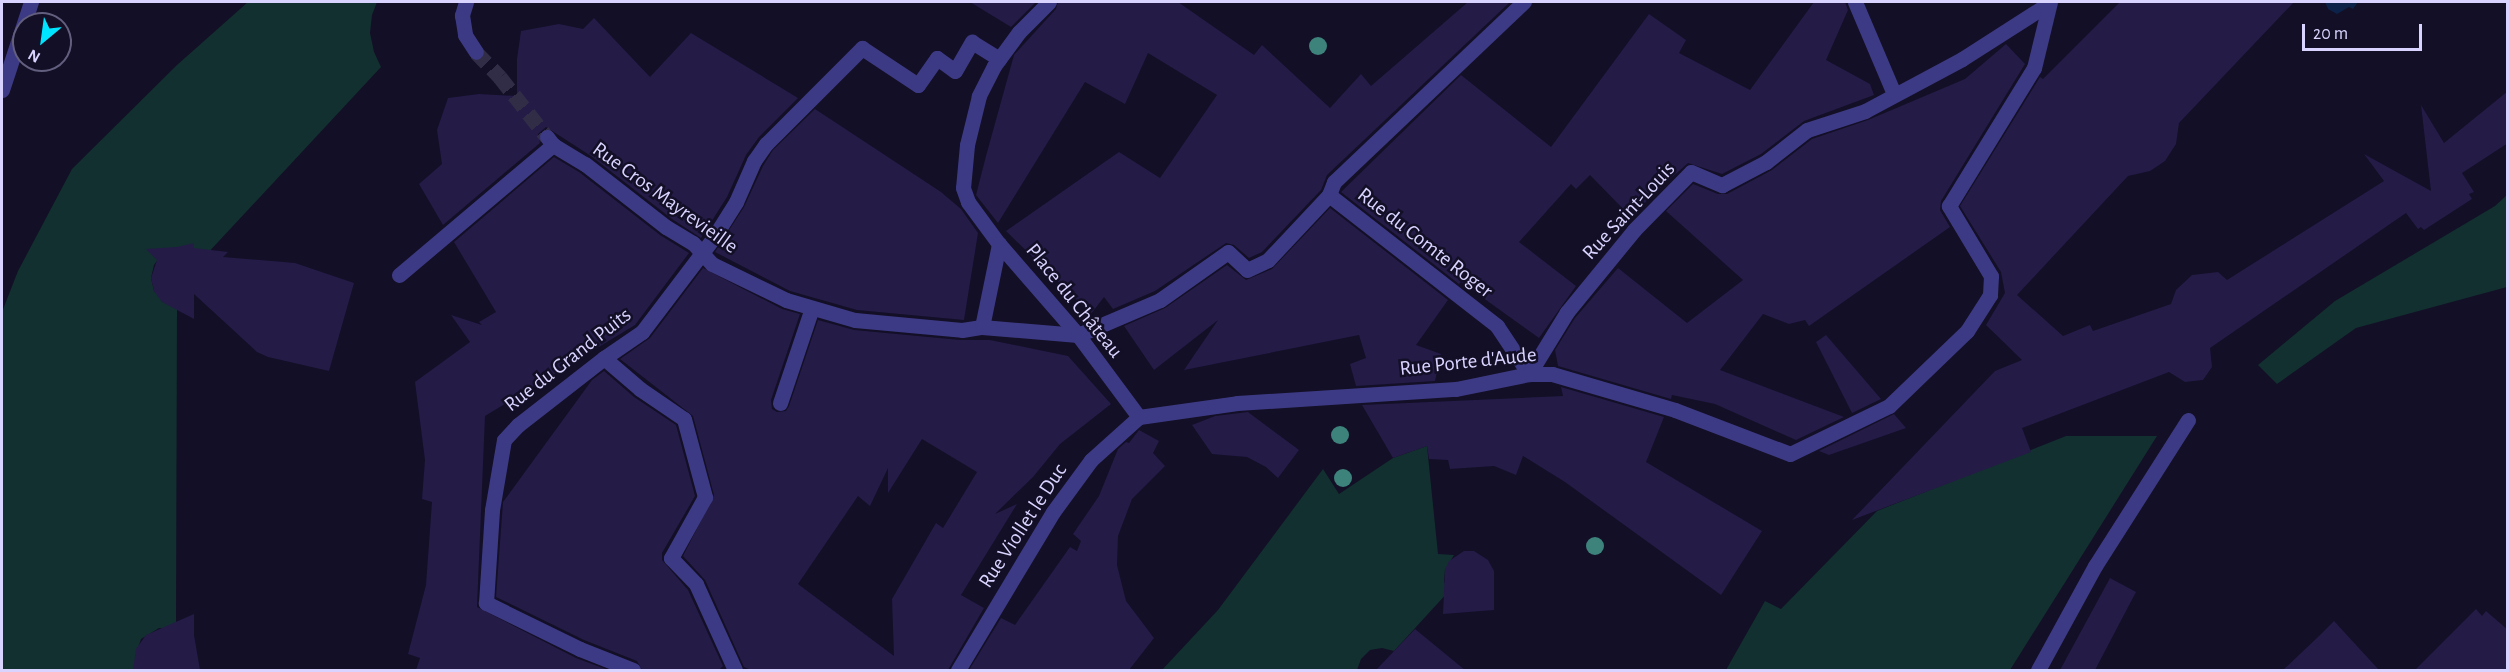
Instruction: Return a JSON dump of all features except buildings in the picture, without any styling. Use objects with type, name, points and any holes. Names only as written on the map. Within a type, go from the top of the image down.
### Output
[{"type":"street","points":[[2,90],[31,2]]},
{"type":"street","points":[[466,2],[462,15],[465,35],[476,52]]},
{"type":"street","name":"Place du Château","points":[[1049,2],[1019,32],[999,59],[979,96],[967,145],[963,188],[968,202],[999,243],[1078,335],[1139,417]]},
{"type":"street","points":[[1329,195],[1334,182],[1524,2]]},
{"type":"street","points":[[1855,2],[1894,94]]},
{"type":"street","name":"Rue Saint-Louis","points":[[1529,374],[1567,312],[1634,230],[1690,172],[1722,185],[1767,162],[1808,130],[1865,111],[1962,58],[2049,3]]},
{"type":"street","name":"Rue Porte d'Aude","points":[[1139,417],[1237,403],[1456,389],[1529,374],[1552,374],[1675,410],[1790,454],[1889,406],[1967,330],[1990,295],[1991,276],[1949,206],[2034,68],[2049,3]]},
{"type":"street","name":"Rue du Grand Puits","points":[[633,670],[580,649],[486,603],[492,510],[504,440],[518,425],[604,358],[642,332],[702,253],[736,202],[754,160],[766,144],[862,48],[918,85],[937,58],[955,71],[972,42],[999,59]]},
{"type":"street","name":"Rue Cros Mayrevieille","points":[[399,275],[550,141],[585,164],[666,227],[693,243],[712,264],[786,300],[855,321],[963,330],[982,327],[1078,335]]},
{"type":"street","name":"Rue du Comte Roger","points":[[1078,335],[1160,300],[1228,252],[1246,270],[1268,260],[1329,195],[1497,326],[1529,374]]},
{"type":"street","points":[[982,327],[999,243]]},
{"type":"street","points":[[780,403],[812,308]]},
{"type":"street","points":[[604,358],[640,389],[684,419],[705,497],[671,558],[696,584],[735,670]]},
{"type":"street","name":"Rue Viollet le Duc","points":[[958,670],[1053,512],[1091,460],[1139,417]]},
{"type":"street","points":[[2038,670],[2095,566],[2188,420]]},
{"type":"green space","points":[[248,2],[377,2],[372,15],[370,33],[374,52],[381,67],[205,256],[159,258],[154,265],[151,278],[154,291],[177,308],[176,629],[159,628],[141,639],[135,657],[137,670],[2,670],[2,312],[18,271],[72,169],[177,65]]},
{"type":"green space","points":[[2507,195],[2507,287],[2356,328],[2277,384],[2258,365],[2335,301],[2495,206]]},
{"type":"green space","points":[[2066,436],[2157,436],[2010,670],[1726,670],[1765,601],[1781,609],[1877,511]]},
{"type":"green space","points":[[1427,446],[1438,554],[1454,555],[1445,570],[1444,582],[1449,591],[1394,651],[1382,648],[1370,650],[1361,659],[1357,670],[1162,670],[1218,610],[1323,469],[1339,494],[1393,458]]},
{"type":"water","points":[[2325,2],[2358,2],[2353,9],[2349,7],[2337,14],[2328,9]]},
{"type":"tunnel","points":[[476,52],[500,77],[547,137]]}]
